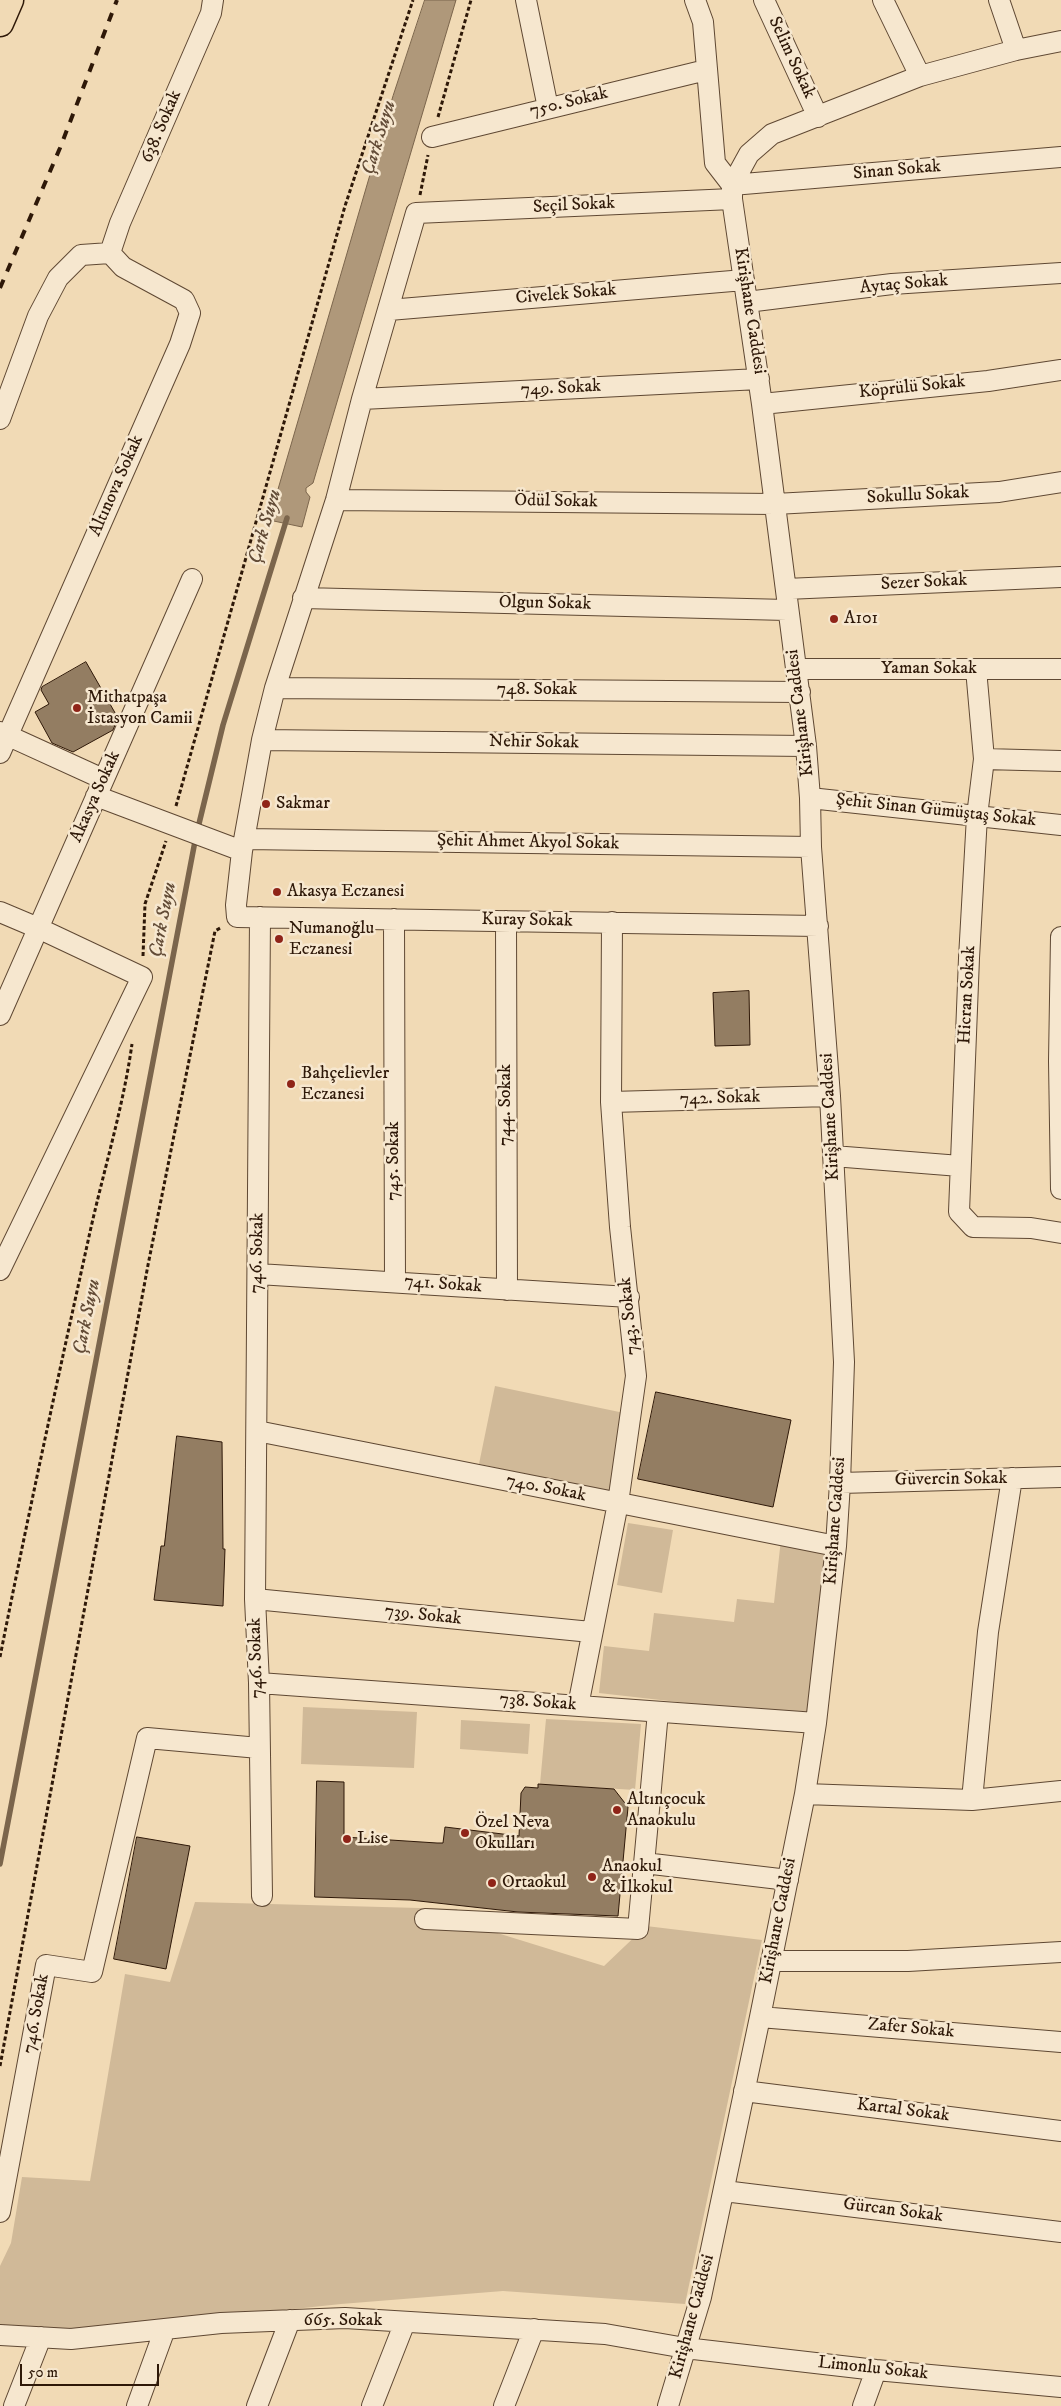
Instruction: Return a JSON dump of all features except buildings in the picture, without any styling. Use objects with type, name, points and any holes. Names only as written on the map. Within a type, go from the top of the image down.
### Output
[{"type":"main road","points":[[0,22],[10,0]]},
{"type":"street","name":"638. Sokak","points":[[110,253],[120,224],[211,13],[213,0]]},
{"type":"street","points":[[526,0],[548,108]]},
{"type":"street","points":[[695,0],[703,22],[715,163],[732,192]]},
{"type":"street","name":"Selim Sokak","points":[[764,0],[818,116]]},
{"type":"street","points":[[883,0],[920,76]]},
{"type":"street","points":[[999,0],[1016,50]]},
{"type":"street","points":[[732,192],[749,154],[772,134],[920,76],[1016,50],[1061,41]]},
{"type":"street","name":"750. Sokak","points":[[432,137],[706,70]]},
{"type":"street","name":"Sinan Sokak","points":[[732,192],[1061,157]]},
{"type":"street","name":"Seçil Sokak","points":[[416,213],[732,192]]},
{"type":"street","name":"Kirişhane Caddesi","points":[[668,2406],[701,2297],[805,1794],[816,1723],[836,1546],[844,1362],[830,1096],[811,847],[806,746],[797,669],[787,610],[786,589],[759,380],[732,192]]},
{"type":"street","points":[[237,917],[239,846],[275,688],[336,500],[362,399],[416,213]]},
{"type":"street","points":[[0,419],[38,316],[58,278],[81,255],[110,253]]},
{"type":"street","name":"Altınova Sokak","points":[[2,740],[180,344],[190,313],[184,300],[123,267],[110,253]]},
{"type":"street","name":"Aytaç Sokak","points":[[748,302],[892,284],[1061,273]]},
{"type":"street","name":"Civelek Sokak","points":[[389,310],[744,280]]},
{"type":"street","name":"Köprülü Sokak","points":[[762,404],[988,381],[1061,370]]},
{"type":"street","name":"749. Sokak","points":[[362,399],[759,380]]},
{"type":"street","name":"Sokullu Sokak","points":[[775,504],[999,492],[1061,482]]},
{"type":"street","name":"Ödül Sokak","points":[[336,500],[775,504]]},
{"type":"street","name":"Sezer Sokak","points":[[786,589],[1061,577]]},
{"type":"street","name":"Akasya Sokak","points":[[0,1015],[192,579]]},
{"type":"street","name":"Olgun Sokak","points":[[303,598],[787,610]]},
{"type":"street","name":"Yaman Sokak","points":[[797,669],[1061,669]]},
{"type":"street","name":"Hicran Sokak","points":[[976,669],[984,759],[977,816],[959,1212],[973,1227],[1031,1228],[1061,1233]]},
{"type":"street","name":"748. Sokak","points":[[275,688],[800,692]]},
{"type":"street","name":"Şehit Ahmet Akyol Sokak","points":[[2,740],[181,829],[239,846],[811,847]]},
{"type":"street","name":"Nehir Sokak","points":[[262,740],[806,746]]},
{"type":"street","points":[[984,759],[1061,761]]},
{"type":"street","name":"Şehit Sinan Gümüştaş Sokak","points":[[810,798],[1061,825]]},
{"type":"street","points":[[0,912],[142,977],[0,1270]]},
{"type":"street","name":"Kuray Sokak","points":[[237,917],[818,926]]},
{"type":"street","name":"746. Sokak","points":[[0,2212],[46,1965],[92,1972],[147,1738],[258,1748],[259,1683],[255,1599],[260,917]]},
{"type":"street","name":"745. Sokak","points":[[394,919],[395,1282]]},
{"type":"street","name":"744. Sokak","points":[[506,921],[507,1290]]},
{"type":"street","name":"743. Sokak","points":[[578,1706],[591,1632],[618,1503],[636,1376],[620,1227],[611,1102],[612,922]]},
{"type":"street","points":[[1061,937],[1061,1189]]},
{"type":"street","name":"742. Sokak","points":[[611,1102],[830,1096]]},
{"type":"street","points":[[833,1156],[960,1166]]},
{"type":"street","name":"741. Sokak","points":[[258,1274],[628,1297]]},
{"type":"street","name":"740. Sokak","points":[[256,1431],[836,1546]]},
{"type":"street","name":"Güvercin Sokak","points":[[840,1483],[1061,1477]]},
{"type":"street","points":[[972,1800],[988,1632],[1012,1478]]},
{"type":"street","name":"739. Sokak","points":[[255,1599],[591,1632]]},
{"type":"street","name":"738. Sokak","points":[[259,1683],[816,1723]]},
{"type":"street","points":[[425,1919],[638,1929],[658,1712]]},
{"type":"street","points":[[258,1748],[262,1896]]},
{"type":"street","points":[[805,1794],[972,1800],[1061,1791]]},
{"type":"street","points":[[644,1863],[788,1880]]},
{"type":"street","points":[[771,1961],[908,1961],[1061,1952]]},
{"type":"street","name":"Zafer Sokak","points":[[760,2016],[1061,2042]]},
{"type":"street","name":"Kartal Sokak","points":[[744,2092],[1061,2130]]},
{"type":"street","name":"Gürcan Sokak","points":[[724,2191],[1061,2232]]},
{"type":"street","name":"665. Sokak","points":[[0,2335],[71,2339],[221,2322],[345,2318],[605,2334],[686,2348]]},
{"type":"street","points":[[256,2406],[290,2320]]},
{"type":"street","points":[[372,2406],[406,2322]]},
{"type":"street","points":[[137,2406],[165,2329]]},
{"type":"street","points":[[504,2406],[534,2329]]},
{"type":"street","points":[[14,2406],[41,2338]]},
{"type":"street","name":"Limonlu Sokak","points":[[686,2348],[876,2370],[1061,2387]]},
{"type":"street","points":[[863,2406],[876,2370]]},
{"type":"path","points":[[416,213],[432,137],[471,0]]},
{"type":"path","points":[[0,2066],[148,1265],[215,931],[237,917]]},
{"type":"shaded area","points":[[425,0],[456,0],[313,483],[306,488],[306,492],[310,497],[302,527],[269,520],[393,96]]},
{"type":"shaded area","points":[[495,1386],[629,1414],[613,1492],[479,1464]]},
{"type":"shaded area","points":[[628,1523],[673,1530],[662,1593],[617,1585]]},
{"type":"shaded area","points":[[781,1539],[830,1545],[810,1717],[599,1693],[604,1646],[649,1651],[654,1613],[734,1622],[737,1599],[774,1603]]},
{"type":"shaded area","points":[[303,1707],[417,1712],[414,1768],[301,1764]]},
{"type":"shaded area","points":[[546,1719],[641,1724],[635,1790],[540,1784]]},
{"type":"shaded area","points":[[461,1720],[530,1724],[528,1754],[460,1749]]},
{"type":"shaded area","points":[[195,1902],[457,1909],[465,1923],[604,1966],[646,1926],[762,1940],[685,2304],[503,2291],[341,2304],[105,2329],[0,2330],[0,2266],[11,2243],[22,2177],[90,2181],[125,1974],[170,1982]]},
{"type":"waterway","name":"Çark Suyu","points":[[0,1864],[196,836],[223,725],[287,518]]},
{"type":"railway","points":[[0,288],[60,148],[117,0]]},
{"type":"place","name":"A101","points":[[834,619]]},
{"type":"place","name":"Mithatpaşa İstasyon Camii","points":[[77,708]]},
{"type":"place","name":"Sakmar","points":[[266,804]]},
{"type":"place","name":"Akasya Eczanesi","points":[[277,892]]},
{"type":"place","name":"Numanoğlu Eczanesi","points":[[279,939]]},
{"type":"place","name":"Bahçelievler Eczanesi","points":[[291,1084]]},
{"type":"place","name":"Altınçocuk Anaokulu","points":[[617,1810]]},
{"type":"place","name":"Özel Neva Okulları","points":[[465,1833]]},
{"type":"place","name":"Lise","points":[[347,1839]]},
{"type":"place","name":"Anaokul & İlkokul","points":[[592,1877]]},
{"type":"place","name":"Ortaokul","points":[[492,1883]]}]
